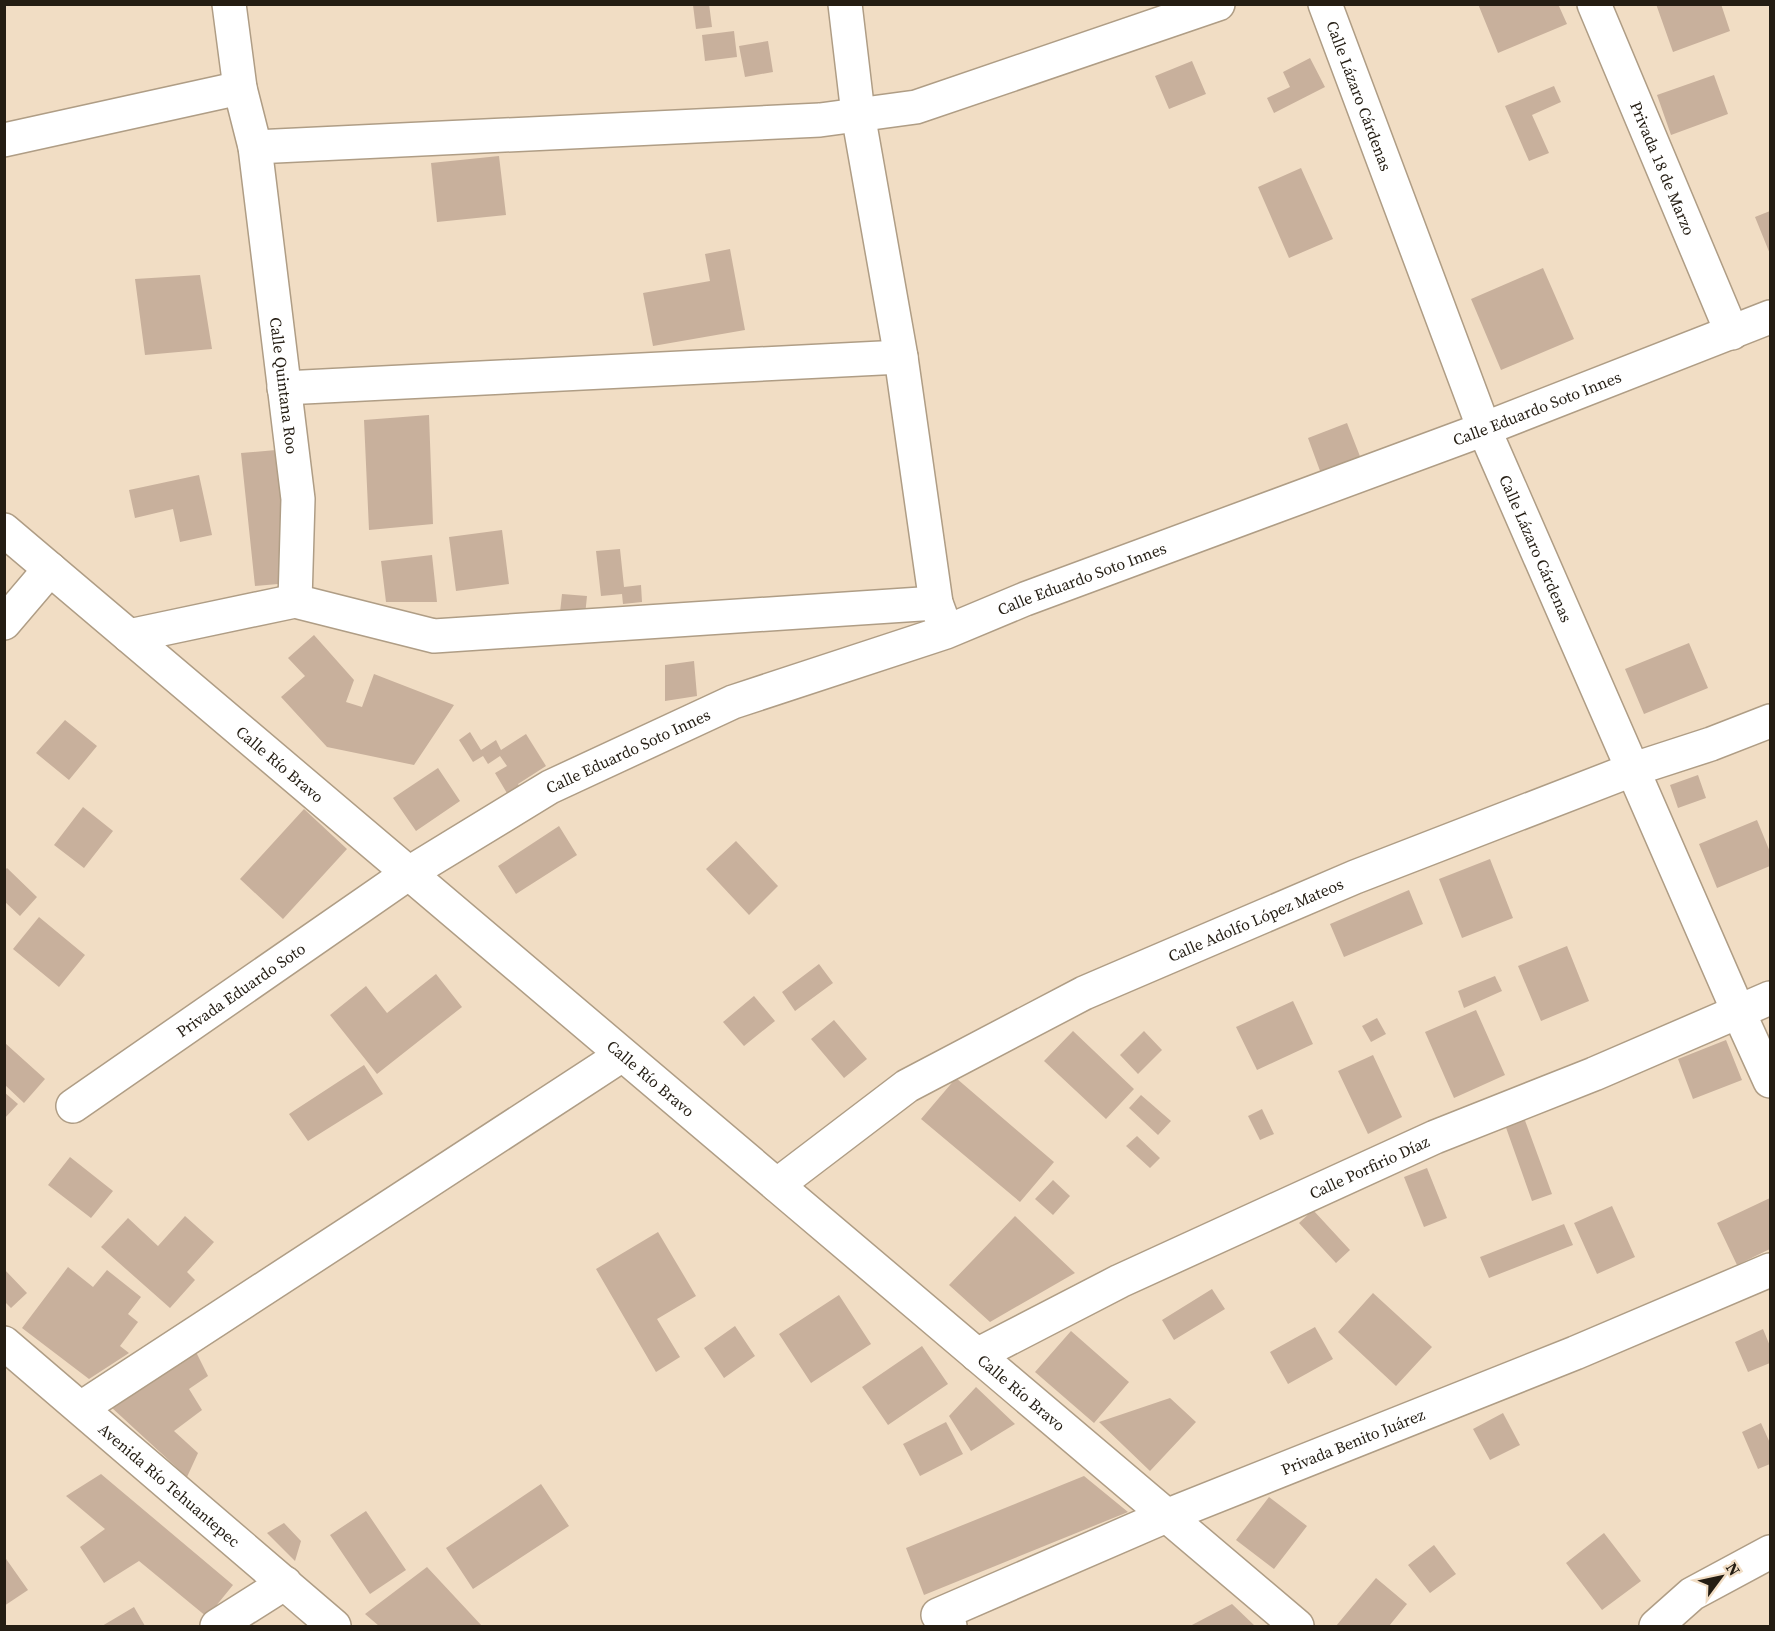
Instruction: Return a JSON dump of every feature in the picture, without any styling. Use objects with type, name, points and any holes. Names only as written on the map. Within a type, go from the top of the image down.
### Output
[{"type":"street","name":"Calle Quintana Roo","points":[[229,4],[240,88],[255,147],[298,499],[295,601]]},
{"type":"street","points":[[129,636],[295,601],[434,636],[941,617],[901,357],[858,114],[845,4]]},
{"type":"street","points":[[255,147],[820,120],[916,107],[1218,4]]},
{"type":"street","name":"Calle Lázaro Cárdenas","points":[[1325,4],[1484,429],[1634,769],[1738,1013],[1770,1081]]},
{"type":"street","name":"Privada 18 de Marzo","points":[[1594,4],[1732,333]]},
{"type":"street","points":[[4,140],[240,88]]},
{"type":"street","name":"Calle Eduardo Soto Innes","points":[[409,873],[550,787],[733,702],[941,617],[1025,599],[1484,429],[1770,317]]},
{"type":"street","points":[[285,388],[901,357]]},
{"type":"street","name":"Calle Río Bravo","points":[[4,530],[1297,1626]]},
{"type":"street","points":[[4,623],[50,569]]},
{"type":"street","name":"Calle Adolfo López Mateos","points":[[777,1185],[907,1086],[1084,993],[1355,877],[1634,769],[1711,744],[1770,721]]},
{"type":"street","name":"Privada Eduardo Soto","points":[[73,1106],[409,873]]},
{"type":"street","name":"Calle Porfirio Díaz","points":[[977,1355],[1120,1281],[1424,1142],[1770,998]]},
{"type":"street","points":[[81,1408],[622,1055]]},
{"type":"street","name":"Privada Benito Juárez","points":[[944,1621],[1166,1516],[1575,1353],[1770,1270]]},
{"type":"street","name":"Avenida Río Tehuantepec","points":[[4,1342],[334,1626]]},
{"type":"street","points":[[1656,1626],[1692,1593],[1770,1552]]},
{"type":"street","points":[[217,1626],[285,1583]]},
{"type":"building","points":[[709,4],[712,27],[696,29],[693,5]]},
{"type":"building","points":[[1478,4],[1558,4],[1567,24],[1498,53]]},
{"type":"building","points":[[1656,4],[1721,4],[1730,31],[1673,52]]},
{"type":"building","points":[[734,31],[737,57],[705,61],[702,35]]},
{"type":"building","points":[[768,41],[773,72],[745,77],[739,46]]},
{"type":"building","points":[[1310,58],[1325,87],[1274,113],[1267,98],[1290,87],[1283,72]]},
{"type":"building","points":[[1192,61],[1206,94],[1169,109],[1155,76]]},
{"type":"building","points":[[1714,75],[1728,114],[1671,135],[1657,95]]},
{"type":"building","points":[[1554,86],[1561,102],[1532,115],[1549,153],[1529,161],[1505,106]]},
{"type":"building","points":[[499,156],[506,215],[437,222],[431,163]]},
{"type":"building","points":[[1301,168],[1333,239],[1289,258],[1258,187]]},
{"type":"building","points":[[1770,211],[1770,254],[1755,217]]},
{"type":"building","points":[[730,249],[745,330],[653,346],[643,293],[710,281],[705,254]]},
{"type":"building","points":[[1543,268],[1574,339],[1501,370],[1471,299]]},
{"type":"building","points":[[200,275],[212,349],[145,355],[135,279]]},
{"type":"building","points":[[429,415],[433,524],[369,530],[364,420]]},
{"type":"building","points":[[1347,423],[1363,464],[1323,479],[1308,438]]},
{"type":"building","points":[[276,450],[290,583],[255,586],[241,453]]},
{"type":"building","points":[[199,475],[212,535],[180,542],[173,509],[135,518],[129,490]]},
{"type":"building","points":[[502,530],[509,584],[456,591],[449,537]]},
{"type":"building","points":[[620,549],[624,587],[641,585],[642,602],[623,604],[622,594],[601,596],[596,551]]},
{"type":"building","points":[[432,555],[437,602],[386,602],[381,561]]},
{"type":"building","points":[[562,594],[587,596],[584,625],[559,622]]},
{"type":"building","points":[[314,635],[354,680],[346,702],[362,707],[374,674],[454,705],[414,765],[327,747],[281,697],[305,676],[288,658]]},
{"type":"building","points":[[1689,643],[1708,688],[1644,714],[1625,669]]},
{"type":"building","points":[[694,661],[697,696],[665,701],[665,665]]},
{"type":"building","points":[[65,720],[97,746],[69,780],[36,753]]},
{"type":"building","points":[[470,732],[481,750],[496,740],[501,750],[526,734],[546,766],[518,784],[523,793],[511,800],[495,773],[507,766],[500,756],[488,764],[483,756],[473,762],[459,740]]},
{"type":"building","points":[[438,768],[460,801],[416,831],[393,798]]},
{"type":"building","points":[[1698,775],[1706,798],[1678,808],[1670,785]]},
{"type":"building","points":[[83,807],[113,831],[84,868],[54,845]]},
{"type":"building","points":[[304,809],[347,849],[283,919],[240,879]]},
{"type":"building","points":[[1757,820],[1770,852],[1770,866],[1717,888],[1699,844]]},
{"type":"building","points":[[559,826],[577,855],[516,894],[498,866]]},
{"type":"building","points":[[736,841],[778,886],[749,915],[706,869]]},
{"type":"building","points":[[1490,859],[1513,918],[1462,938],[1439,879]]},
{"type":"building","points":[[7,868],[37,897],[20,916],[4,901],[4,871]]},
{"type":"building","points":[[1409,890],[1423,924],[1344,957],[1330,924]]},
{"type":"building","points":[[39,917],[85,955],[59,987],[13,949]]},
{"type":"building","points":[[1567,946],[1589,1001],[1541,1021],[1518,966]]},
{"type":"building","points":[[819,964],[833,983],[795,1011],[782,992]]},
{"type":"building","points":[[436,974],[462,1007],[377,1074],[330,1015],[366,986],[387,1013]]},
{"type":"building","points":[[1495,976],[1502,991],[1464,1008],[1458,991]]},
{"type":"building","points":[[754,996],[775,1021],[744,1046],[723,1022]]},
{"type":"building","points":[[1293,1001],[1313,1044],[1257,1070],[1236,1027]]},
{"type":"building","points":[[1476,1010],[1505,1075],[1454,1098],[1425,1032]]},
{"type":"building","points":[[1377,1018],[1386,1034],[1371,1042],[1362,1026]]},
{"type":"building","points":[[834,1020],[867,1059],[844,1078],[811,1039]]},
{"type":"building","points":[[1073,1031],[1134,1089],[1106,1119],[1044,1061]]},
{"type":"building","points":[[1144,1031],[1162,1050],[1138,1074],[1120,1055]]},
{"type":"building","points":[[1726,1040],[1742,1080],[1693,1099],[1678,1059]]},
{"type":"building","points":[[5,1043],[45,1079],[24,1103],[5,1085]]},
{"type":"building","points":[[1373,1055],[1402,1117],[1368,1134],[1338,1071]]},
{"type":"building","points":[[364,1065],[383,1094],[308,1141],[289,1114]]},
{"type":"building","points":[[956,1078],[1054,1162],[1020,1202],[921,1119]]},
{"type":"building","points":[[4,1092],[18,1104],[4,1119]]},
{"type":"building","points":[[1141,1095],[1171,1121],[1158,1135],[1129,1108]]},
{"type":"building","points":[[1262,1109],[1274,1134],[1260,1140],[1248,1116]]},
{"type":"building","points":[[1523,1115],[1552,1194],[1532,1201],[1504,1122]]},
{"type":"building","points":[[1137,1136],[1160,1158],[1150,1168],[1126,1146]]},
{"type":"building","points":[[70,1157],[113,1191],[91,1218],[48,1185]]},
{"type":"building","points":[[1427,1168],[1447,1218],[1424,1227],[1404,1177]]},
{"type":"building","points":[[1053,1180],[1070,1196],[1053,1215],[1035,1199]]},
{"type":"building","points":[[1770,1198],[1770,1249],[1737,1265],[1717,1223]]},
{"type":"building","points":[[1612,1206],[1635,1257],[1597,1274],[1574,1223]]},
{"type":"building","points":[[1313,1210],[1350,1250],[1336,1263],[1299,1223]]},
{"type":"building","points":[[185,1216],[214,1242],[187,1272],[195,1280],[170,1308],[101,1247],[128,1218],[158,1246]]},
{"type":"building","points":[[1015,1216],[1075,1273],[990,1322],[949,1285]]},
{"type":"building","points":[[1564,1224],[1573,1245],[1489,1278],[1480,1257]]},
{"type":"building","points":[[658,1232],[696,1296],[657,1319],[680,1357],[656,1372],[596,1269]]},
{"type":"building","points":[[68,1267],[93,1287],[107,1270],[141,1297],[128,1314],[138,1322],[120,1346],[129,1353],[89,1379],[22,1328]]},
{"type":"building","points":[[4,1269],[27,1293],[11,1308],[4,1301]]},
{"type":"building","points":[[1212,1289],[1225,1309],[1174,1340],[1162,1320]]},
{"type":"building","points":[[1373,1293],[1432,1347],[1396,1386],[1338,1332]]},
{"type":"building","points":[[839,1295],[871,1344],[811,1383],[779,1334]]},
{"type":"building","points":[[735,1326],[755,1356],[724,1378],[704,1348]]},
{"type":"building","points":[[1315,1327],[1333,1359],[1288,1384],[1270,1352]]},
{"type":"building","points":[[1763,1329],[1770,1346],[1770,1363],[1748,1372],[1735,1342]]},
{"type":"building","points":[[1071,1331],[1129,1382],[1094,1423],[1035,1372]]},
{"type":"building","points":[[922,1346],[948,1384],[888,1425],[862,1387]]},
{"type":"building","points":[[196,1352],[208,1376],[189,1389],[202,1410],[174,1431],[198,1453],[187,1477],[111,1407]]},
{"type":"building","points":[[976,1387],[1015,1424],[971,1451],[949,1416]]},
{"type":"building","points":[[1170,1398],[1196,1422],[1150,1471],[1099,1422]]},
{"type":"building","points":[[1503,1413],[1520,1445],[1490,1460],[1473,1429]]},
{"type":"building","points":[[946,1422],[963,1454],[920,1476],[903,1444]]},
{"type":"building","points":[[1761,1423],[1770,1443],[1770,1464],[1758,1469],[1742,1432]]},
{"type":"building","points":[[101,1474],[233,1585],[207,1617],[139,1561],[104,1583],[80,1547],[105,1529],[66,1496]]},
{"type":"building","points":[[1084,1476],[1128,1512],[924,1595],[906,1548]]},
{"type":"building","points":[[541,1484],[569,1526],[473,1589],[446,1548]]},
{"type":"building","points":[[1269,1497],[1307,1526],[1274,1569],[1236,1540]]},
{"type":"building","points":[[366,1511],[406,1570],[370,1594],[330,1535]]},
{"type":"building","points":[[284,1523],[301,1541],[295,1561],[267,1533]]},
{"type":"building","points":[[1604,1533],[1641,1581],[1602,1610],[1566,1563]]},
{"type":"building","points":[[1434,1545],[1456,1574],[1430,1593],[1408,1565]]},
{"type":"building","points":[[4,1556],[28,1590],[4,1606]]},
{"type":"building","points":[[427,1567],[482,1626],[379,1626],[365,1614]]},
{"type":"building","points":[[1376,1578],[1407,1604],[1389,1626],[1336,1626]]},
{"type":"building","points":[[1232,1604],[1255,1626],[1190,1626]]},
{"type":"building","points":[[134,1607],[145,1626],[102,1626]]}]
